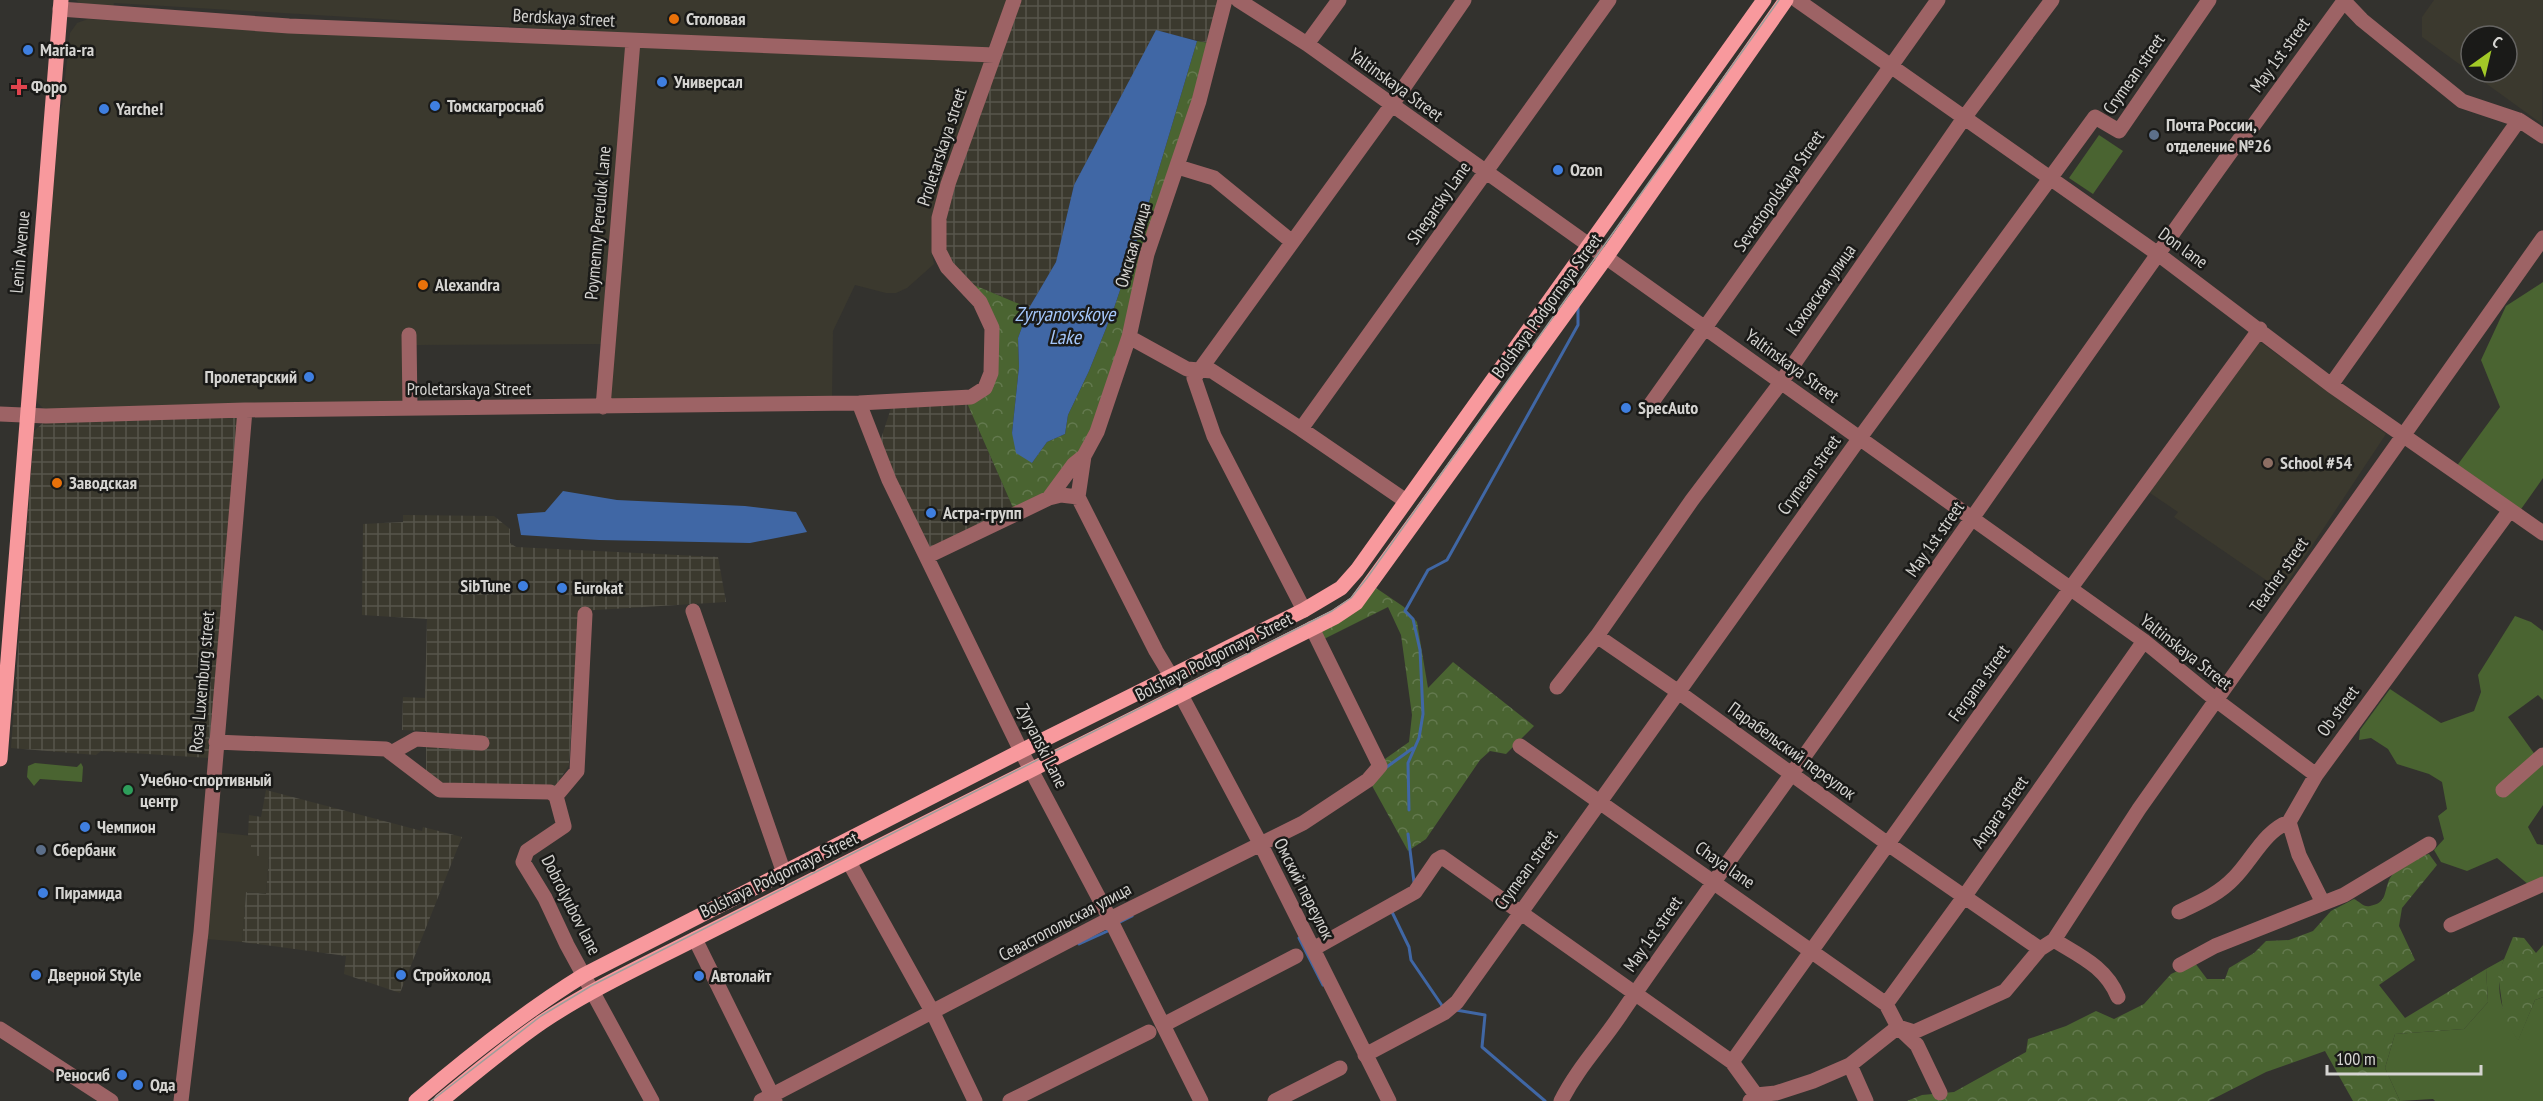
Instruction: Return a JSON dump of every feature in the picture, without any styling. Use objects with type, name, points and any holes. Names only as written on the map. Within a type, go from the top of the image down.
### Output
[{"type":"main road","name":"Bolshaya Podgornaya Street","points":[[416,1101],[497,1033],[584,975],[1304,610],[1341,588],[1406,501],[1764,0]]},
{"type":"main road","name":"Bolshaya Podgornaya Street","points":[[442,1101],[516,1041],[544,1021],[594,992],[1335,617],[1356,603],[1607,256],[1786,0]]},
{"type":"main road","name":"Lenin Avenue","points":[[0,759],[61,4]]},
{"type":"street","points":[[994,55],[1014,0]]},
{"type":"street","name":"Омская улица","points":[[928,556],[1049,498],[1074,464],[1084,456],[1097,432],[1129,337],[1147,254],[1199,101],[1225,0]]},
{"type":"street","name":"Yaltinskaya Street","points":[[1238,0],[1307,44],[1485,173],[1607,256],[1859,439],[2144,641],[2216,700],[2316,775]]},
{"type":"street","points":[[1307,44],[1338,0]]},
{"type":"street","points":[[1304,610],[1214,436],[1194,378],[1291,241],[1391,106],[1464,0]]},
{"type":"street","name":"Shegarsky Lane","points":[[1301,429],[1609,0]]},
{"type":"street","name":"Don lane","points":[[1797,0],[2158,254],[2331,385],[2543,533]]},
{"type":"street","name":"Sevastopolskaya Street","points":[[1650,405],[1938,0]]},
{"type":"street","name":"Каховская улица","points":[[1557,687],[1597,636],[1692,500],[1782,381],[1964,118],[2052,0]]},
{"type":"street","name":"Crymean street","points":[[1365,1055],[1449,1010],[1457,1002],[1677,691],[2095,117],[2119,131],[2209,0]]},
{"type":"street","points":[[2344,1],[2362,20],[2462,100],[2519,120],[2543,136]]},
{"type":"street","name":"May 1st street","points":[[1561,1101],[1574,1076],[1603,1041],[2158,254],[2240,139],[2253,126],[2344,1]]},
{"type":"street","name":"Berdskaya street","points":[[61,4],[289,26],[994,55]]},
{"type":"street","name":"Poymenny Pereulok Lane","points":[[603,407],[633,41]]},
{"type":"street","name":"Proletarskaya Street","points":[[0,414],[859,403],[971,397],[985,388],[991,373],[992,328],[980,302],[947,267],[939,251],[937,232],[948,184],[994,55]]},
{"type":"street","points":[[2331,385],[2519,120]]},
{"type":"street","points":[[1178,167],[1214,178],[1291,241]]},
{"type":"street","name":"Teacher street","points":[[2054,939],[2139,809],[2543,238]]},
{"type":"street","name":"Fergana street","points":[[1732,1062],[2070,589],[2260,329]]},
{"type":"street","points":[[409,335],[410,408]]},
{"type":"street","points":[[1129,337],[1186,369],[1212,371],[1406,501]]},
{"type":"street","name":"Zyryanski Lane","points":[[859,403],[889,480],[1032,771],[1201,1101]]},
{"type":"street","name":"Rosa Luxemburg street","points":[[181,1101],[201,932],[245,410]]},
{"type":"street","points":[[1084,456],[1078,484],[1078,497],[1171,676]]},
{"type":"street","points":[[1049,498],[1061,495],[1078,497]]},
{"type":"street","name":"Ob street","points":[[2180,912],[2217,893],[2235,877],[2278,826],[2289,822],[2316,775],[2510,510]]},
{"type":"street","points":[[693,610],[784,873]]},
{"type":"street","points":[[216,742],[386,749],[440,790],[549,792],[556,796],[577,771],[585,614]]},
{"type":"street","name":"Севастопольская улица","points":[[769,1099],[1110,920],[1303,823],[1368,780],[1380,766],[1312,628]]},
{"type":"street","name":"Парабельский переулок","points":[[1597,636],[1677,691],[1887,844],[2040,949]]},
{"type":"street","name":"Angara street","points":[[1886,1004],[2144,641]]},
{"type":"street","name":"Омский переулок","points":[[1181,695],[1260,843],[1389,1101]]},
{"type":"street","points":[[391,753],[416,739],[482,743]]},
{"type":"street","name":"Chaya lane","points":[[1520,746],[1886,1004],[1898,1027],[1917,1046],[1941,1093]]},
{"type":"street","points":[[2503,790],[2543,755]]},
{"type":"street","name":"Dobrolyubov lane","points":[[556,796],[564,826],[527,851],[523,862],[545,898],[567,945],[652,1101]]},
{"type":"street","points":[[2289,822],[2300,855],[2323,903]]},
{"type":"street","points":[[2180,965],[2215,946],[2344,895],[2429,844]]},
{"type":"street","points":[[1313,949],[1415,892],[1440,857],[1445,858],[1732,1062],[1753,1098],[1804,1084],[1850,1065],[1898,1027],[1914,1032],[2005,991],[2040,949],[2054,939],[2097,966],[2112,982],[2118,997]]},
{"type":"street","points":[[849,862],[933,1013],[975,1101]]},
{"type":"street","points":[[2451,925],[2543,884]]},
{"type":"street","points":[[695,939],[769,1099]]},
{"type":"street","points":[[1164,1025],[1296,956]]},
{"type":"street","points":[[0,1029],[111,1101]]},
{"type":"street","points":[[1010,1101],[1149,1032]]},
{"type":"street","points":[[1850,1065],[1866,1101]]},
{"type":"street","points":[[1275,1101],[1340,1068]]},
{"type":"shaded area","points":[[76,0],[1007,0],[988,49],[633,34],[114,3],[113,10],[80,4]]},
{"type":"shaded area","points":[[1021,0],[1219,0],[1209,43],[1156,31],[1074,185],[1056,262],[1029,308],[974,285],[952,263],[943,233],[953,186]]},
{"type":"shaded area","points":[[2434,0],[2543,0],[2542,124],[2487,84],[2519,84],[2519,24],[2459,24],[2459,64],[2422,37],[2422,17]]},
{"type":"shaded area","points":[[88,19],[290,32],[985,61],[933,217],[934,264],[907,288],[896,293],[886,293],[855,285],[833,331],[832,399],[600,403],[603,344],[414,345],[415,405],[53,410],[43,408],[36,397],[60,110],[70,33],[77,23]]},
{"type":"shaded area","name":"School #54","points":[[2259,341],[2386,434],[2282,591],[2174,517],[2178,512],[2147,491]]},
{"type":"shaded area","points":[[967,403],[1014,510],[931,549],[894,478],[880,442],[891,408]]},
{"type":"shaded area","points":[[238,414],[209,758],[101,751],[96,755],[11,748],[34,431],[44,422]]},
{"type":"shaded area","points":[[403,515],[494,516],[510,529],[510,543],[516,547],[718,557],[726,602],[579,611],[569,765],[555,787],[441,783],[426,773],[426,731],[402,730],[403,697],[425,698],[427,619],[362,615],[363,524],[403,522]]},
{"type":"shaded area","points":[[266,790],[422,831],[423,827],[462,837],[400,993],[344,974],[346,956],[242,942],[246,892],[266,894],[269,857],[250,855],[252,837],[248,836],[249,815],[261,817]]},
{"type":"shaded area","points":[[215,832],[252,836],[269,857],[266,894],[246,892],[242,942],[206,939]]},
{"type":"green space","points":[[1197,41],[1209,43],[1126,336],[1093,433],[1046,495],[1014,510],[967,403],[996,375],[974,285],[1029,308],[1018,338],[1019,367],[1012,433],[1032,463],[1047,442],[1065,434],[1068,415],[1089,371],[1113,311],[1144,219]]},
{"type":"green space","points":[[2099,135],[2123,151],[2093,194],[2069,178]]},
{"type":"green space","points":[[2543,282],[2543,478],[2519,512],[2456,467],[2500,407],[2481,360],[2506,306]]},
{"type":"green space","points":[[1376,588],[1404,607],[1417,622],[1428,688],[1453,662],[1534,726],[1506,754],[1490,751],[1480,760],[1426,839],[1408,851],[1370,782],[1385,759],[1409,742],[1412,715],[1401,635],[1388,607],[1322,640],[1317,629],[1359,605]]},
{"type":"green space","points":[[2515,616],[2531,622],[2543,631],[2543,700],[2538,695],[2508,717],[2536,756],[2543,759],[2543,805],[2528,827],[2537,844],[2543,845],[2543,880],[2529,885],[2497,858],[2467,871],[2441,862],[2434,850],[2444,839],[2438,816],[2447,809],[2442,782],[2429,774],[2397,764],[2388,749],[2371,738],[2359,740],[2360,730],[2390,689],[2441,723],[2474,711],[2481,692],[2478,675]]},
{"type":"green space","points":[[35,763],[77,767],[81,763],[82,782],[40,779],[34,786],[27,777],[28,766]]},
{"type":"green space","points":[[2429,854],[2437,865],[2402,908],[2399,926],[2415,960],[2379,985],[2405,1018],[2486,969],[2488,1002],[2464,1029],[2395,1034],[2385,1068],[2400,1101],[2353,1101],[2325,1051],[2266,1072],[2209,1101],[1907,1101],[1922,1095],[1954,1092],[2026,1052],[2028,1039],[2066,1026],[2096,1011],[2114,1019],[2144,1004],[2171,974],[2195,963],[2207,979],[2225,979],[2229,968],[2254,953],[2266,941],[2289,940],[2313,931],[2331,911],[2354,899],[2368,906],[2379,903],[2384,898],[2391,877],[2399,868],[2411,860]]},
{"type":"green space","points":[[2513,937],[2524,938],[2536,953],[2543,945],[2543,997],[2535,1000],[2518,1041],[2504,1018],[2498,974]]},
{"type":"green space","points":[[2504,959],[2499,990],[2504,1011],[2518,1040],[2535,1000],[2543,997],[2543,1101],[2435,1101],[2433,1099],[2400,1101],[2385,1068],[2395,1034],[2464,1029],[2488,1002],[2486,969]]},
{"type":"water","name":"Zyryanovskoye Lake","points":[[1156,30],[1197,41],[1144,219],[1113,311],[1089,371],[1068,415],[1065,434],[1047,442],[1032,463],[1016,453],[1012,433],[1019,367],[1018,338],[1029,308],[1056,262],[1074,185]]},
{"type":"water","points":[[563,491],[617,500],[745,506],[796,512],[807,532],[750,543],[599,540],[521,535],[517,514],[545,512]]},
{"type":"waterway","points":[[1409,810],[1408,763],[1419,738],[1423,714],[1420,650],[1413,619],[1405,611],[1428,570],[1447,560],[1578,325],[1578,307]]},
{"type":"waterway","points":[[1384,769],[1413,748]]},
{"type":"waterway","points":[[1408,834],[1414,882]]},
{"type":"waterway","points":[[1392,912],[1409,947],[1411,960],[1443,1007]]},
{"type":"waterway","points":[[1120,922],[1132,916]]},
{"type":"waterway","points":[[1079,944],[1110,930]]},
{"type":"waterway","points":[[1299,938],[1323,985]]},
{"type":"waterway","points":[[1456,1010],[1485,1015],[1482,1047],[1545,1101]]},
{"type":"tram line","points":[[431,1101],[541,1016],[591,986],[1332,611],[1351,598],[1779,0]]},
{"type":"place","name":"Столовая","points":[[674,19]]},
{"type":"place","name":"Maria-ra","points":[[28,50]]},
{"type":"place","name":"Универсал","points":[[662,82]]},
{"type":"place","name":"Форо","points":[[19,87]]},
{"type":"place","name":"Томскагроснаб","points":[[435,106]]},
{"type":"place","name":"Yarche!","points":[[104,109]]},
{"type":"place","name":"Почта России, отделение №26","points":[[2154,135]]},
{"type":"place","name":"Ozon","points":[[1558,170]]},
{"type":"place","name":"Alexandra","points":[[423,285]]},
{"type":"place","name":"Пролетарский","points":[[309,377]]},
{"type":"place","name":"SpecAuto","points":[[1626,408]]},
{"type":"place","name":"School #54","points":[[2268,463]]},
{"type":"place","name":"Заводская","points":[[57,483]]},
{"type":"place","name":"Астра-групп","points":[[931,513]]},
{"type":"place","name":"SibTune","points":[[523,586]]},
{"type":"place","name":"Eurokat","points":[[562,588]]},
{"type":"place","name":"Учебно-спортивный центр","points":[[128,790]]},
{"type":"place","name":"Чемпион","points":[[85,827]]},
{"type":"place","name":"Сбербанк","points":[[41,850]]},
{"type":"place","name":"Пирамида","points":[[43,893]]},
{"type":"place","name":"Дверной Style","points":[[36,975]]},
{"type":"place","name":"Стройхолод","points":[[401,975]]},
{"type":"place","name":"Автолайт","points":[[699,976]]},
{"type":"place","name":"Реносиб","points":[[122,1075]]},
{"type":"place","name":"Ода","points":[[138,1085]]}]
